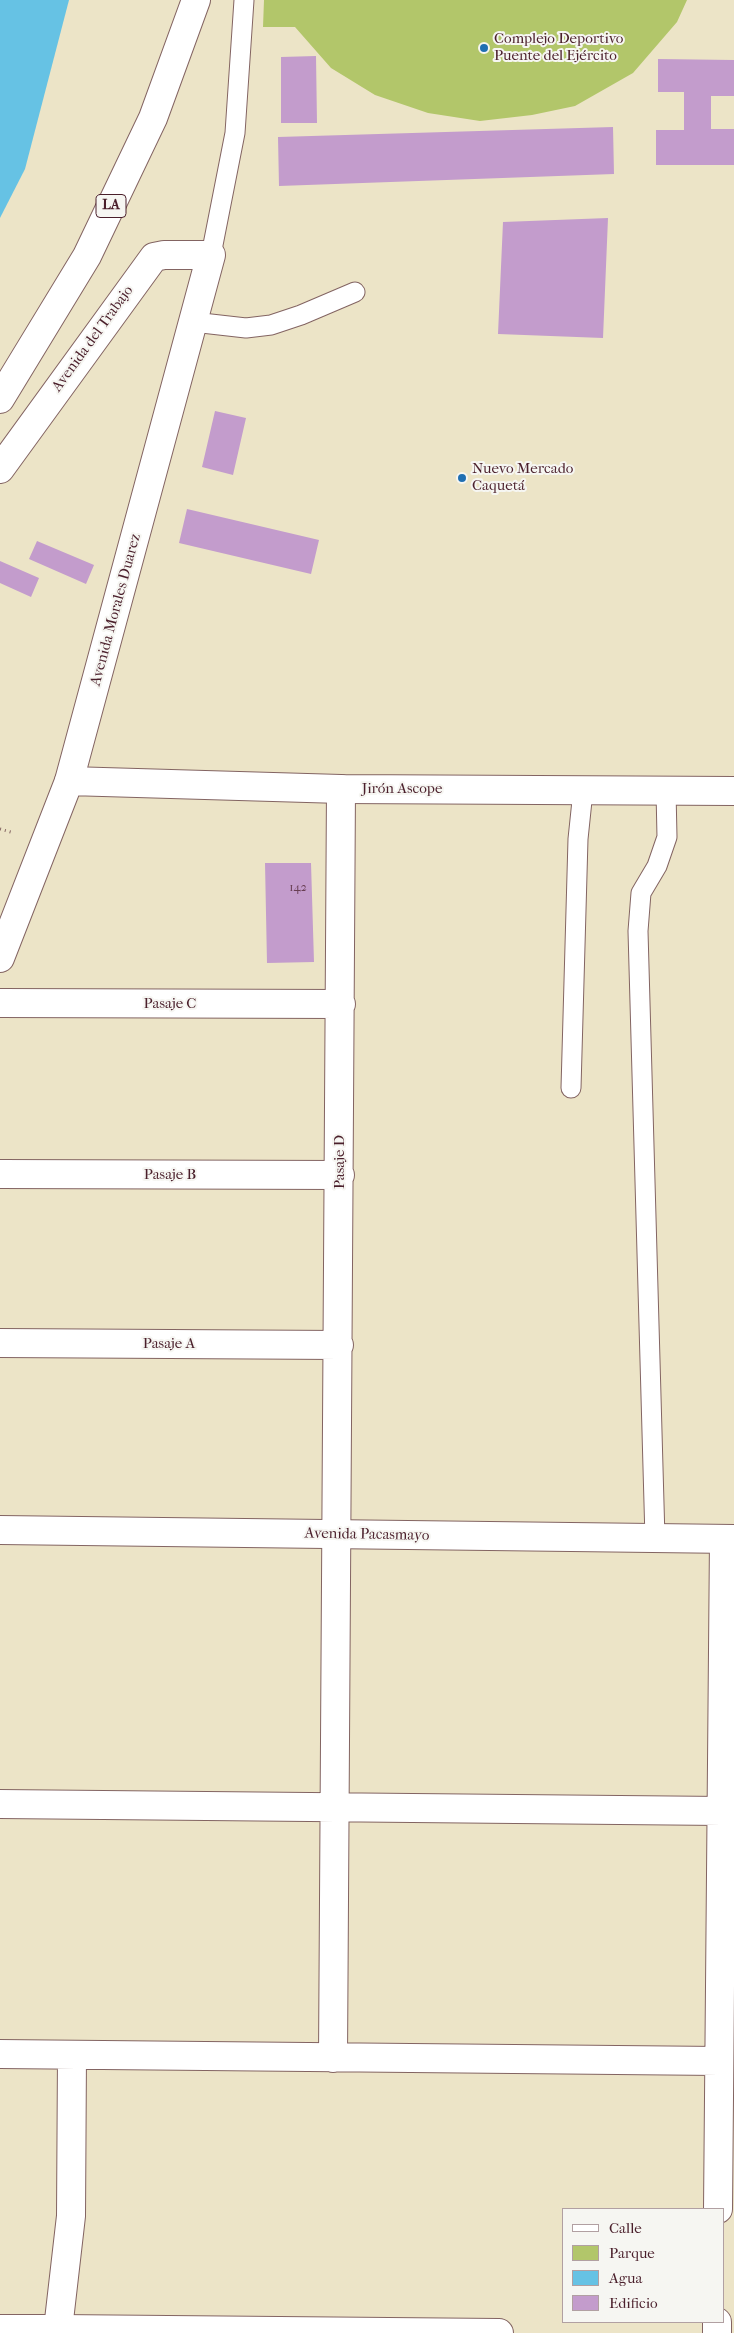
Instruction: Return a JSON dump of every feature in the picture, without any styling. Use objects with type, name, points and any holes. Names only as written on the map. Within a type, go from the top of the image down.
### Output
[{"type":"main road","name":"LA","points":[[0,400],[87,256],[153,118],[196,0]]},
{"type":"main road","name":"Avenida del Trabajo","points":[[0,469],[150,261],[154,257],[164,255],[211,255]]},
{"type":"main road","name":"Avenida Morales Duarez","points":[[0,958],[70,781],[211,255]]},
{"type":"main road","name":"Jirón Ascope","points":[[70,781],[341,789],[734,791]]},
{"type":"main road","name":"Pasaje D","points":[[333,2058],[339,1345],[341,789]]},
{"type":"main road","name":"Pasaje C","points":[[0,1003],[341,1004]]},
{"type":"main road","name":"Pasaje B","points":[[0,1174],[340,1175]]},
{"type":"main road","name":"Pasaje A","points":[[0,1344],[339,1345]]},
{"type":"main road","name":"Avenida Pacasmayo","points":[[0,1530],[729,1539]]},
{"type":"main road","points":[[718,2208],[722,1811],[729,1539]]},
{"type":"main road","points":[[0,1804],[722,1811]]},
{"type":"main road","points":[[0,2054],[719,2061]]},
{"type":"main road","points":[[58,2331],[71,2216],[72,2055]]},
{"type":"main road","points":[[0,2328],[58,2331],[499,2333]]},
{"type":"lane","points":[[211,255],[235,133],[244,0]]},
{"type":"lane","points":[[193,322],[246,328],[271,325],[301,315],[355,292]]},
{"type":"lane","points":[[571,1088],[578,838],[583,791]]},
{"type":"lane","points":[[654,1539],[638,931],[641,893],[657,866],[667,837],[666,791]]},
{"type":"green space","name":"Complejo Deportivo Puente del Ejército","points":[[264,0],[687,0],[677,22],[633,73],[575,106],[532,115],[480,121],[428,113],[375,95],[331,68],[295,27],[263,27]]},
{"type":"water","points":[[0,0],[69,0],[25,169],[0,218]]},
{"type":"building","points":[[316,56],[317,123],[281,123],[281,57]]},
{"type":"building","points":[[658,59],[734,60],[734,96],[711,96],[711,129],[734,129],[734,165],[656,165],[656,130],[684,130],[684,92],[658,92]]},
{"type":"building","points":[[613,127],[614,174],[279,186],[278,137]]},
{"type":"building","points":[[608,218],[603,338],[498,334],[503,222]]},
{"type":"building","points":[[215,411],[246,418],[233,475],[202,467]]},
{"type":"building","points":[[187,509],[319,540],[311,574],[179,543]]},
{"type":"building","points":[[37,541],[94,565],[86,584],[29,559]]},
{"type":"building","points":[[0,561],[39,578],[31,597],[0,583]]},
{"type":"building","points":[[265,863],[311,863],[314,962],[267,963]]},
{"type":"place","name":"Complejo Deportivo Puente del Ejército","points":[[484,48]]},
{"type":"place","name":"Nuevo Mercado Caquetá","points":[[462,478]]}]
